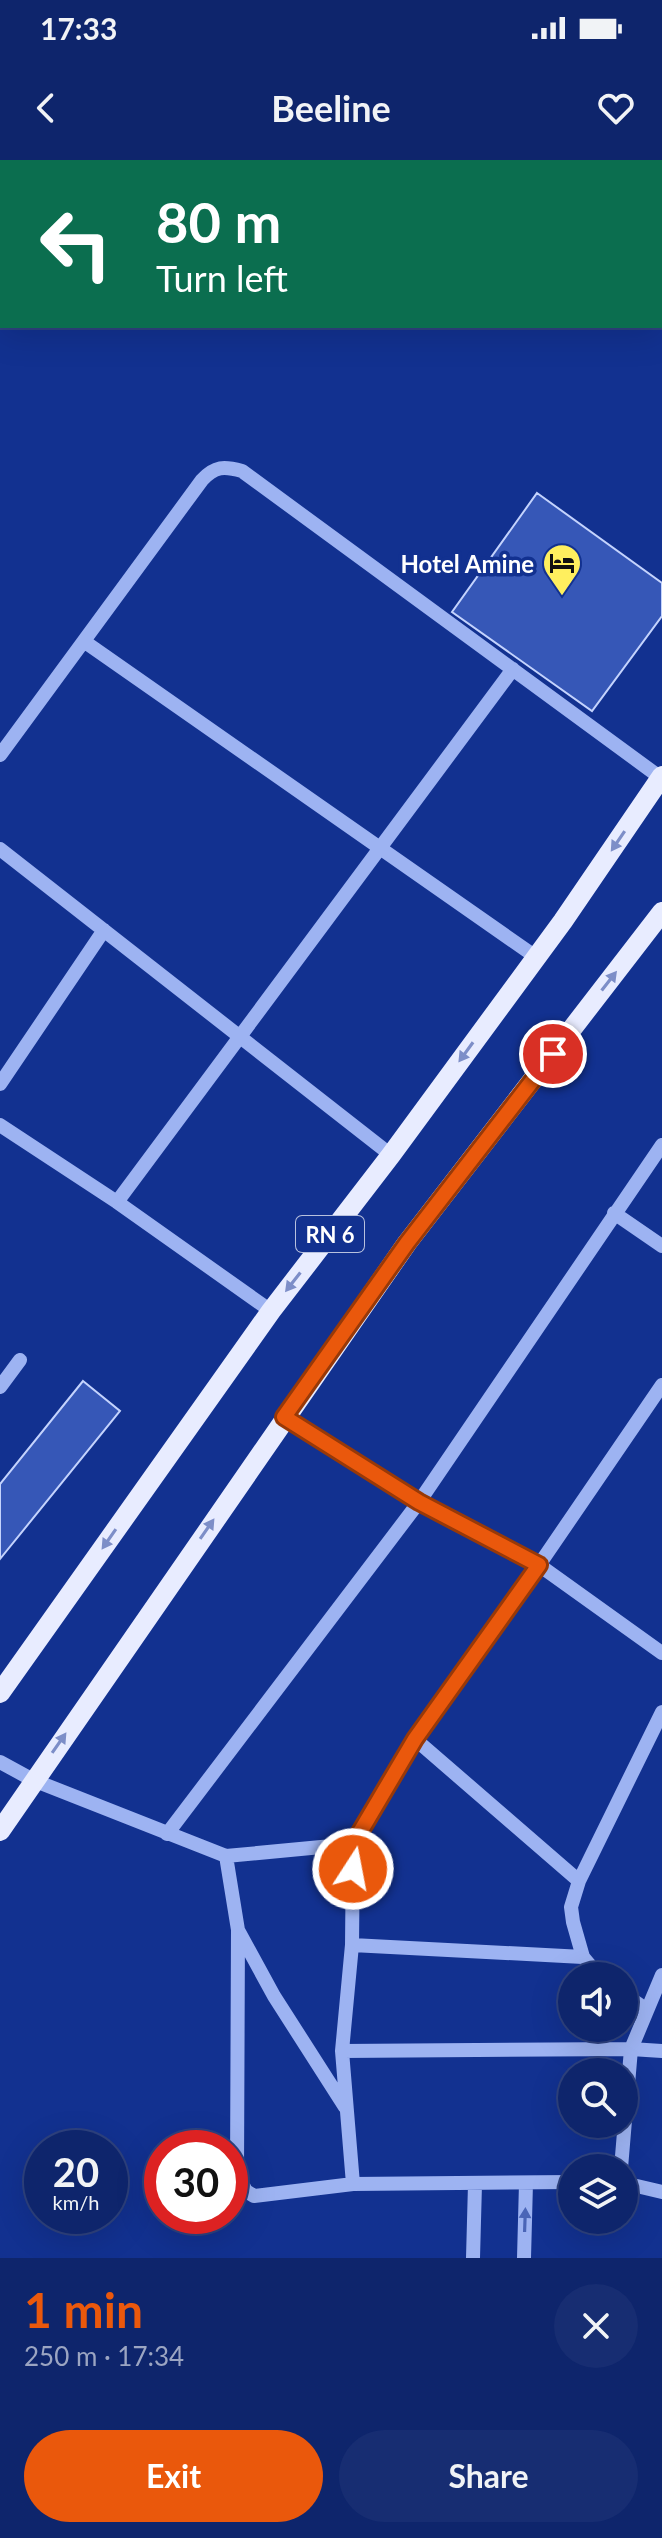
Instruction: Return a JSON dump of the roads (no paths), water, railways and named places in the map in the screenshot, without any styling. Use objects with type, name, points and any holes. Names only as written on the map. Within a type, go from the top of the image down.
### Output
[{"type":"main road","name":"RN 6","points":[[0,1693],[271,1311],[391,1155],[536,957],[661,777]]},
{"type":"main road","name":"RN 6","points":[[0,1831],[407,1243],[662,912]]},
{"type":"street","points":[[0,755],[202,480],[211,470],[225,466],[242,471],[661,777]]},
{"type":"street","points":[[85,642],[536,957]]},
{"type":"street","points":[[117,1202],[513,669]]},
{"type":"street","points":[[0,849],[391,1155]]},
{"type":"street","points":[[0,1084],[104,930]]},
{"type":"street","points":[[0,1125],[117,1202],[271,1311]]},
{"type":"street","points":[[167,1834],[419,1502],[662,1145]]},
{"type":"street","points":[[614,1213],[662,1246]]},
{"type":"street","points":[[0,1387],[20,1360]]},
{"type":"street","points":[[353,2184],[342,2051],[352,1945],[353,1844],[415,1739],[662,1385]]},
{"type":"street","points":[[284,1417],[419,1502],[539,1565],[662,1653]]},
{"type":"street","points":[[587,1962],[583,1957],[571,1907],[579,1881],[662,1712]]},
{"type":"street","points":[[415,1739],[579,1881]]},
{"type":"street","points":[[0,1762],[33,1780],[226,1856],[353,1844]]},
{"type":"street","points":[[226,1856],[238,1930],[237,2174],[254,2196],[353,2184],[558,2182]]},
{"type":"street","points":[[238,1930],[274,1996],[345,2107]]},
{"type":"street","points":[[352,1945],[583,1957]]},
{"type":"street","points":[[622,2154],[631,2049],[662,1975]]},
{"type":"street","points":[[638,2004],[647,2010]]},
{"type":"street","points":[[342,2051],[662,2051]]},
{"type":"street","points":[[524,2258],[526,2183]]},
{"type":"street","points":[[473,2258],[475,2184]]},
{"type":"street","points":[[638,2186],[662,2192]]},
{"type":"place","name":"Hotel Amine","points":[[562,597]]}]
